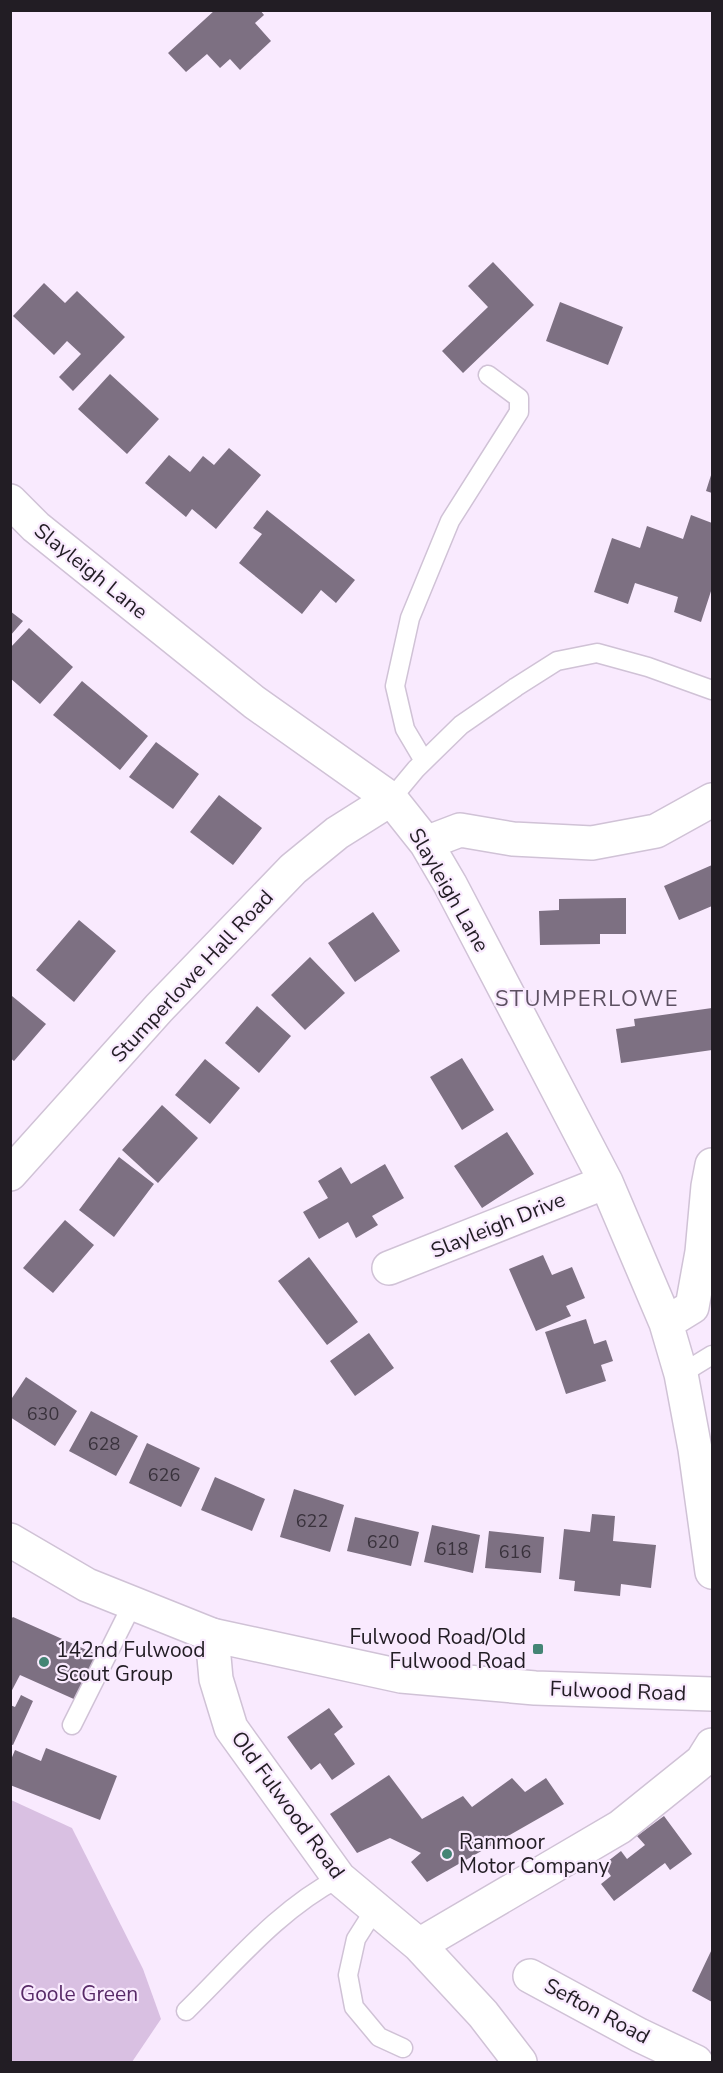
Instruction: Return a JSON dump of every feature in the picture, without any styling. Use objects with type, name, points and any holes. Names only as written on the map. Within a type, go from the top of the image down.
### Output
[{"type":"street","name":"Slayleigh Lane","points":[[10,501],[36,527],[254,702],[391,799],[426,843],[450,884],[606,1182],[666,1323],[704,1449],[712,1572]]},
{"type":"street","name":"Stumperlowe Hall Road","points":[[10,1174],[159,1008],[292,869],[337,833],[391,799]]},
{"type":"street","points":[[426,843],[460,831],[513,839],[592,843],[656,831],[712,800]]},
{"type":"street","points":[[666,1323],[692,1306],[702,1252],[712,1165]]},
{"type":"street","name":"Slayleigh Drive","points":[[389,1268],[606,1182]]},
{"type":"street","name":"Fulwood Road","points":[[10,1540],[87,1585],[212,1635],[401,1676],[535,1688],[712,1694]]},
{"type":"street","name":"Old Fulwood Road","points":[[212,1635],[216,1678],[231,1728],[339,1878],[419,1946],[483,2014],[520,2062]]},
{"type":"street","points":[[419,1946],[620,1827],[702,1761],[712,1745]]},
{"type":"street","name":"Sefton Road","points":[[530,1976],[639,2035],[696,2062]]},
{"type":"lane","points":[[424,761],[405,729],[394,686],[410,618],[450,521],[519,412],[519,398],[488,375]]},
{"type":"lane","points":[[391,799],[424,761],[461,725],[557,661],[597,653],[648,667],[712,690]]},
{"type":"lane","points":[[681,1374],[712,1355]]},
{"type":"lane","points":[[72,1725],[133,1603]]},
{"type":"lane","points":[[186,2011],[278,1920],[315,1890],[339,1878]]},
{"type":"lane","points":[[375,1909],[356,1939],[348,1975],[354,2007],[378,2037],[403,2048]]},
{"type":"green space","name":"Goole Green","points":[[11,1800],[72,1828],[143,1969],[161,2019],[132,2062],[11,2062]]},
{"type":"building","points":[[215,10],[260,10],[264,15],[255,23],[271,41],[240,70],[230,59],[220,68],[207,54],[186,72],[168,53]]},
{"type":"building","points":[[493,262],[534,305],[463,373],[442,351],[488,307],[468,286]]},
{"type":"building","points":[[44,283],[65,303],[77,291],[125,337],[73,391],[59,377],[81,354],[67,341],[54,355],[13,316]]},
{"type":"building","points":[[560,302],[623,327],[608,365],[546,341]]},
{"type":"building","points":[[110,374],[159,419],[127,454],[78,409]]},
{"type":"building","points":[[229,448],[261,475],[216,529],[192,509],[186,517],[145,483],[169,455],[190,472],[203,456],[214,465]]},
{"type":"building","points":[[712,472],[712,493],[706,491]]},
{"type":"building","points":[[267,510],[355,580],[336,603],[321,590],[302,614],[239,563],[262,534],[253,528]]},
{"type":"building","points":[[691,515],[712,523],[712,588],[701,622],[674,612],[678,597],[635,583],[628,604],[594,592],[612,538],[640,548],[647,526],[683,539]]},
{"type":"building","points":[[10,611],[23,621],[10,636]]},
{"type":"building","points":[[29,628],[73,667],[40,704],[10,678],[10,648]]},
{"type":"building","points":[[82,681],[148,736],[120,770],[53,715]]},
{"type":"building","points":[[156,742],[199,774],[173,809],[129,777]]},
{"type":"building","points":[[219,795],[262,828],[233,865],[190,832]]},
{"type":"building","points":[[712,865],[712,906],[679,920],[664,886]]},
{"type":"building","points":[[626,898],[626,934],[600,934],[600,944],[540,945],[539,911],[559,910],[559,899]]},
{"type":"building","points":[[373,912],[400,951],[355,982],[328,943]]},
{"type":"building","points":[[79,920],[116,951],[74,1002],[36,970]]},
{"type":"building","points":[[310,957],[345,993],[305,1030],[271,995]]},
{"type":"building","points":[[12,996],[46,1024],[14,1061],[10,1058]]},
{"type":"building","points":[[257,1006],[291,1036],[259,1073],[225,1043]]},
{"type":"building","points":[[712,1008],[712,1050],[621,1063],[616,1029],[635,1026],[634,1019]]},
{"type":"building","points":[[462,1058],[494,1110],[462,1130],[430,1077]]},
{"type":"building","points":[[205,1059],[240,1088],[210,1124],[175,1095]]},
{"type":"building","points":[[162,1105],[198,1138],[158,1183],[122,1150]]},
{"type":"building","points":[[507,1132],[534,1174],[482,1208],[454,1166]]},
{"type":"building","points":[[119,1157],[154,1184],[114,1237],[79,1210]]},
{"type":"building","points":[[385,1164],[404,1198],[372,1216],[378,1225],[356,1238],[348,1222],[319,1239],[303,1212],[328,1198],[318,1181],[341,1167],[351,1184]]},
{"type":"building","points":[[65,1220],[94,1245],[53,1293],[23,1268]]},
{"type":"building","points":[[543,1255],[552,1275],[572,1267],[585,1298],[566,1306],[571,1316],[536,1331],[509,1269]]},
{"type":"building","points":[[309,1257],[358,1322],[327,1345],[278,1281]]},
{"type":"building","points":[[586,1319],[594,1344],[606,1340],[613,1361],[601,1365],[606,1381],[566,1394],[545,1332]]},
{"type":"building","points":[[369,1333],[394,1368],[355,1396],[330,1361]]},
{"type":"building","points":[[26,1377],[77,1411],[55,1446],[10,1417],[10,1401]]},
{"type":"building","points":[[91,1411],[138,1436],[116,1476],[69,1451]]},
{"type":"building","points":[[147,1443],[200,1468],[181,1507],[129,1483]]},
{"type":"building","points":[[215,1477],[265,1499],[252,1531],[201,1510]]},
{"type":"building","points":[[294,1489],[344,1505],[330,1552],[280,1537]]},
{"type":"building","points":[[592,1514],[615,1516],[613,1541],[656,1545],[651,1588],[621,1584],[620,1596],[574,1591],[575,1581],[559,1579],[564,1529],[590,1532]]},
{"type":"building","points":[[355,1517],[419,1532],[411,1566],[347,1551]]},
{"type":"building","points":[[432,1525],[480,1535],[473,1573],[424,1562]]},
{"type":"building","points":[[489,1531],[544,1537],[541,1573],[485,1568]]},
{"type":"building","points":[[13,1617],[98,1655],[76,1700],[20,1675],[10,1694],[10,1620]]},
{"type":"building","points":[[21,1695],[33,1701],[13,1745],[10,1744],[10,1705],[15,1707]]},
{"type":"building","points":[[329,1708],[343,1727],[334,1734],[355,1764],[332,1780],[320,1763],[311,1770],[287,1737]]},
{"type":"building","points":[[46,1748],[117,1776],[100,1820],[10,1785],[10,1762],[15,1750],[41,1761]]},
{"type":"building","points":[[389,1775],[422,1819],[463,1796],[472,1807],[512,1778],[525,1792],[546,1778],[564,1804],[427,1882],[411,1862],[421,1853],[390,1838],[357,1853],[330,1814]]},
{"type":"building","points":[[664,1816],[692,1854],[670,1870],[665,1863],[614,1901],[601,1884],[611,1876],[603,1865],[621,1851],[627,1859],[645,1845],[637,1836]]},
{"type":"building","points":[[712,1949],[712,2002],[692,1991]]},
{"type":"place","name":"Fulwood Road/Old Fulwood Road","points":[[538,1649]]},
{"type":"place","name":"142nd Fulwood Scout Group","points":[[44,1662]]},
{"type":"place","name":"Ranmoor Motor Company","points":[[447,1854]]},
{"type":"district","name":"STUMPERLOWE","points":[[587,999]]}]
